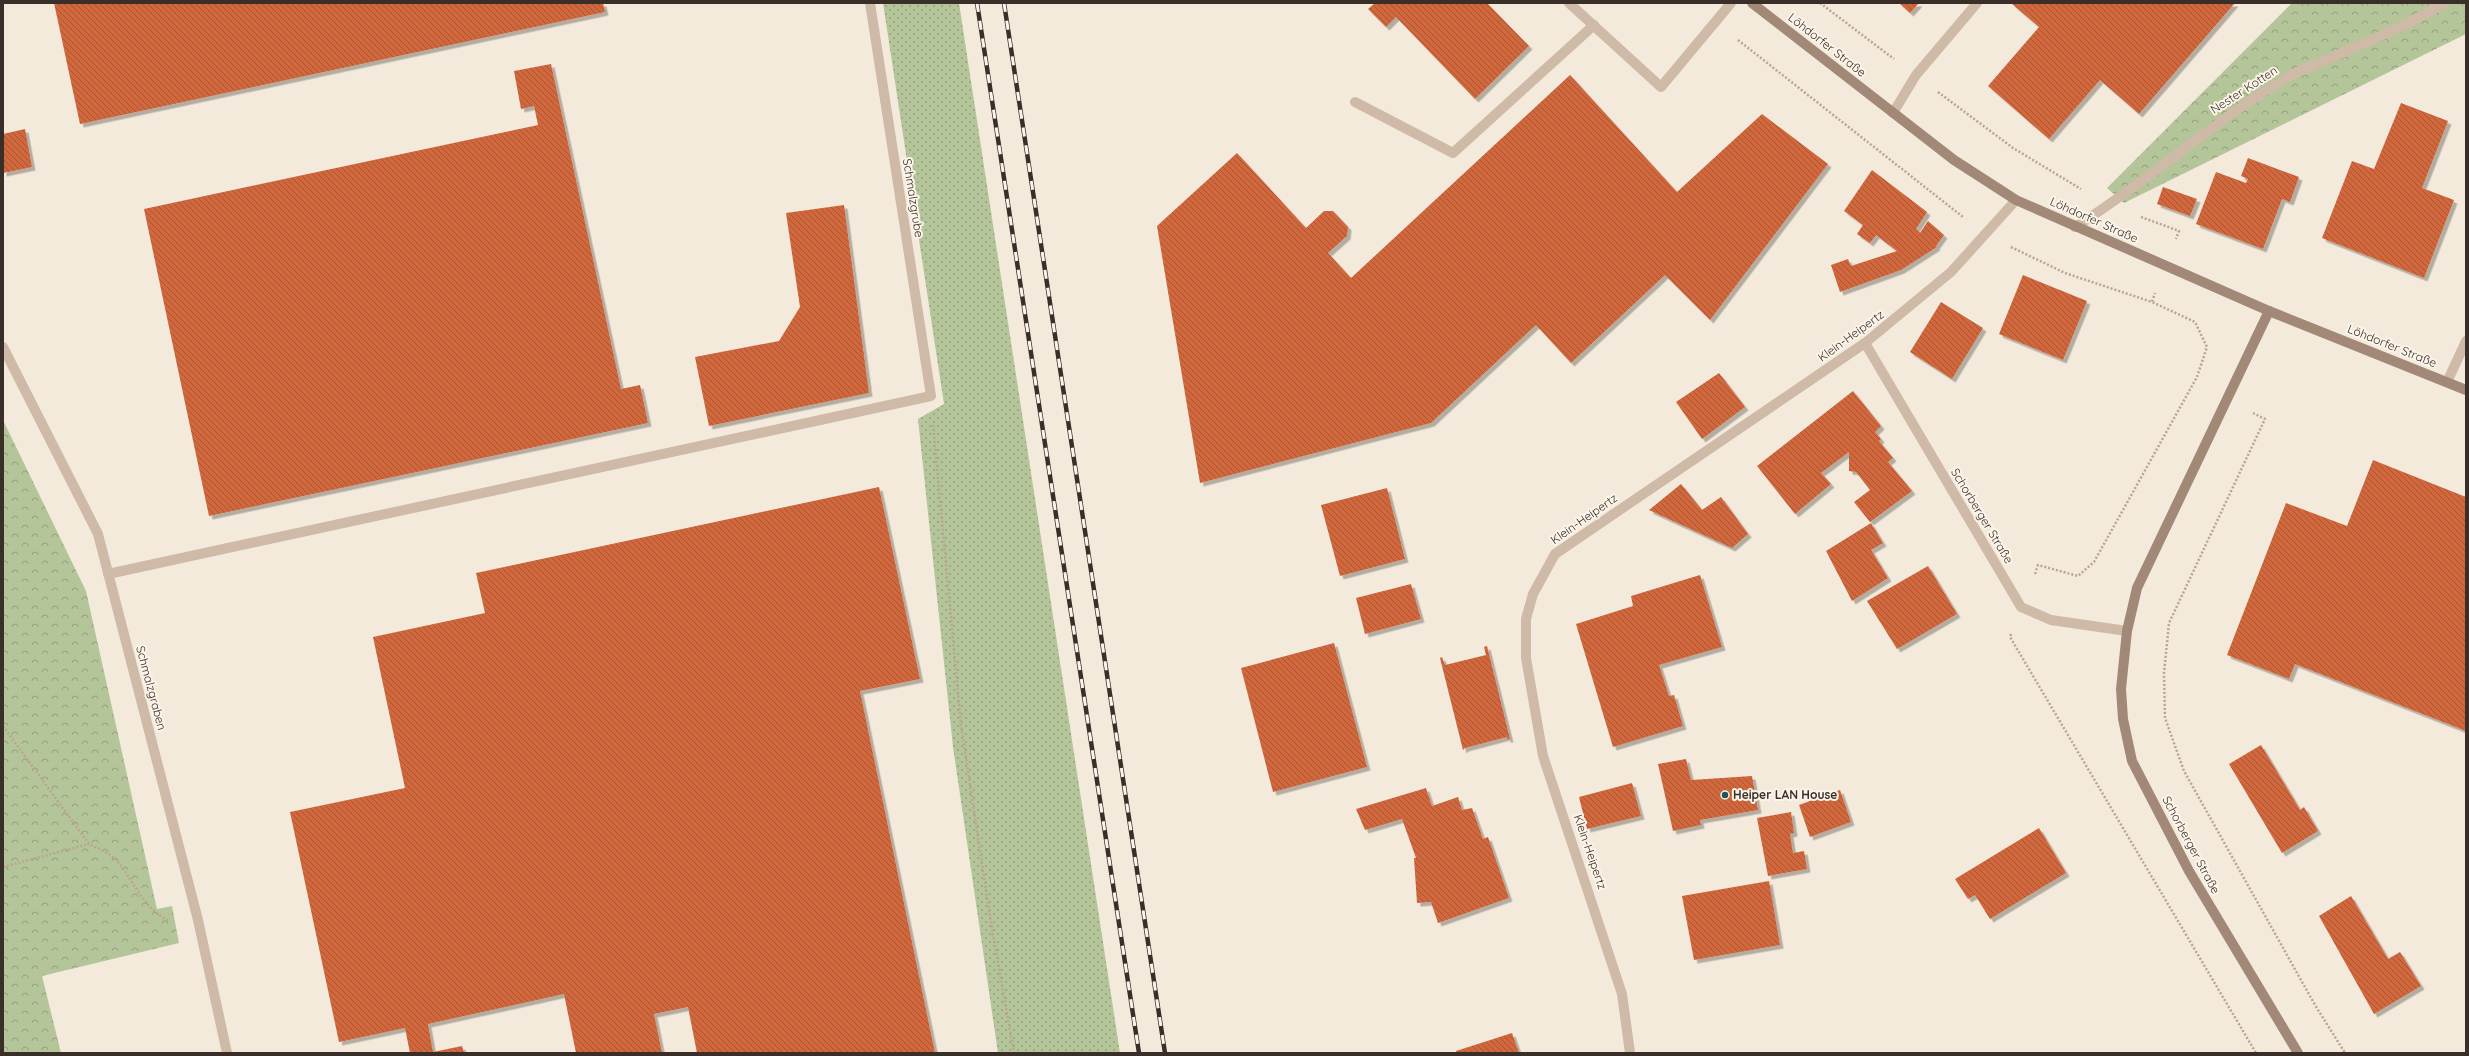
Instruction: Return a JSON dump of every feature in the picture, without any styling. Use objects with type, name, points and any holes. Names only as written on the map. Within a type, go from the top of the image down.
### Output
[{"type":"main road","name":"Löhdorfer Straße","points":[[1752,3],[1954,160],[2016,200],[2269,311],[2466,390]]},
{"type":"main road","name":"Schorberger Straße","points":[[2269,311],[2137,588],[2127,631],[2121,689],[2123,719],[2132,761],[2189,871],[2298,1053]]},
{"type":"street","name":"Schmalzgrube","points":[[870,3],[931,396]]},
{"type":"street","points":[[1569,3],[1661,87],[1731,3]]},
{"type":"street","points":[[1893,113],[1916,75],[1977,3]]},
{"type":"street","name":"Nester Kotten","points":[[2075,227],[2109,205],[2232,112],[2290,76],[2384,36],[2444,3]]},
{"type":"street","points":[[1355,102],[1453,153],[1594,25]]},
{"type":"street","name":"Klein-Heipertz","points":[[1630,1053],[1622,994],[1543,756],[1526,658],[1526,619],[1533,594],[1555,554],[1865,343],[1951,272],[2016,200]]},
{"type":"street","points":[[2447,382],[2466,340]]},
{"type":"street","name":"Schorberger Straße","points":[[1865,343],[2021,607],[2051,620],[2127,631]]},
{"type":"street","name":"Schmalzgraben","points":[[3,347],[98,534],[198,920],[227,1053]]},
{"type":"street","points":[[108,574],[931,396]]},
{"type":"path","points":[[1820,3],[2013,148],[2109,205],[2179,231],[2166,265]]},
{"type":"path","points":[[2192,386],[2227,399],[2265,419],[2169,623],[2164,673],[2165,718],[2184,771],[2315,1005],[2345,1053]]},
{"type":"path","points":[[931,396],[962,726],[990,917],[1014,1053]]},
{"type":"path","points":[[3,726],[89,844],[107,852],[118,861],[139,895],[162,918],[175,924],[198,920]]},
{"type":"path","points":[[3,867],[89,844]]},
{"type":"green space","points":[[883,3],[959,3],[1120,1053],[998,1053],[953,747],[918,419],[944,404]]},
{"type":"green space","points":[[2292,3],[2466,3],[2466,34],[2124,203],[2107,188]]},
{"type":"green space","points":[[3,420],[86,591],[157,909],[172,906],[179,943],[42,976],[61,1053],[3,1053]]},
{"type":"building","points":[[54,3],[603,3],[605,12],[80,124]]},
{"type":"building","points":[[1375,3],[1487,3],[1529,46],[1475,99],[1396,17],[1386,27],[1368,9]]},
{"type":"building","points":[[1899,3],[1919,3],[1910,13]]},
{"type":"building","points":[[2011,3],[2235,3],[2139,114],[2100,80],[2049,139],[1988,86],[2039,27]]},
{"type":"building","points":[[551,64],[621,389],[640,385],[648,423],[209,516],[144,209],[538,125],[534,106],[521,109],[514,71]]},
{"type":"building","points":[[1570,75],[1677,192],[1762,114],[1828,164],[1710,320],[1665,275],[1571,363],[1536,325],[1431,423],[1200,483],[1157,226],[1237,153],[1306,228],[1324,211],[1333,211],[1348,227],[1347,236],[1328,253],[1351,278]]},
{"type":"building","points":[[2401,103],[2448,121],[2422,188],[2454,200],[2424,278],[2322,238],[2352,161],[2374,169]]},
{"type":"building","points":[[25,129],[32,167],[3,173],[3,134]]},
{"type":"building","points":[[2248,158],[2299,177],[2290,202],[2282,199],[2263,249],[2196,224],[2216,172],[2246,183],[2248,179],[2241,176]]},
{"type":"building","points":[[1872,170],[1927,212],[1916,229],[1920,233],[1928,221],[1944,235],[1936,246],[1937,247],[1901,270],[1840,292],[1831,265],[1848,259],[1851,266],[1897,251],[1876,235],[1870,243],[1857,234],[1863,225],[1844,211]]},
{"type":"building","points":[[2163,187],[2197,199],[2190,216],[2157,204]]},
{"type":"building","points":[[844,205],[869,393],[709,426],[695,357],[779,341],[800,307],[786,213]]},
{"type":"building","points":[[2023,275],[2087,301],[2063,360],[1999,334]]},
{"type":"building","points":[[1941,302],[1983,328],[1952,379],[1910,352]]},
{"type":"building","points":[[1719,373],[1745,407],[1702,439],[1676,402]]},
{"type":"building","points":[[1853,391],[1881,426],[1875,432],[1881,439],[1879,441],[1893,458],[1888,462],[1912,491],[1870,522],[1854,502],[1870,490],[1856,472],[1849,471],[1849,452],[1821,473],[1831,484],[1795,514],[1757,466]]},
{"type":"building","points":[[2373,460],[2466,497],[2466,731],[2295,664],[2289,679],[2227,655],[2286,503],[2347,526]]},
{"type":"building","points":[[1681,484],[1702,510],[1721,497],[1748,534],[1732,548],[1649,510]]},
{"type":"building","points":[[879,487],[920,679],[860,691],[935,1053],[697,1053],[688,1007],[654,1014],[662,1053],[576,1053],[564,994],[428,1024],[433,1052],[462,1046],[464,1053],[410,1053],[405,1028],[339,1042],[290,812],[405,788],[373,637],[485,613],[476,573]]},
{"type":"building","points":[[1387,488],[1405,559],[1340,576],[1321,505]]},
{"type":"building","points":[[1871,523],[1883,543],[1871,550],[1888,578],[1852,601],[1826,551]]},
{"type":"building","points":[[1928,566],[1957,614],[1897,649],[1867,601]]},
{"type":"building","points":[[1700,575],[1722,647],[1659,665],[1669,696],[1674,695],[1683,726],[1613,747],[1576,624],[1633,606],[1631,596]]},
{"type":"building","points":[[1411,584],[1421,619],[1365,634],[1356,598]]},
{"type":"building","points":[[1334,643],[1367,767],[1273,792],[1241,668]]},
{"type":"building","points":[[1487,646],[1510,739],[1507,739],[1507,737],[1465,748],[1463,750],[1440,658],[1442,657],[1445,665],[1486,655],[1484,647]]},
{"type":"building","points":[[2261,745],[2300,810],[2304,807],[2318,831],[2282,853],[2229,764]]},
{"type":"building","points":[[1686,759],[1691,780],[1752,776],[1758,810],[1700,820],[1701,825],[1673,831],[1658,764]]},
{"type":"building","points":[[1632,783],[1641,816],[1587,829],[1579,797]]},
{"type":"building","points":[[1426,788],[1432,806],[1458,797],[1462,810],[1472,808],[1483,839],[1488,837],[1509,898],[1438,923],[1431,902],[1417,903],[1414,858],[1416,858],[1402,819],[1365,830],[1356,809]]},
{"type":"building","points":[[1840,790],[1851,822],[1810,837],[1799,805]]},
{"type":"building","points":[[1791,812],[1794,833],[1790,834],[1793,853],[1804,851],[1807,869],[1768,876],[1757,818]]},
{"type":"building","points":[[2039,828],[2066,873],[1990,919],[1975,895],[1968,899],[1955,879]]},
{"type":"building","points":[[1769,881],[1780,945],[1694,960],[1682,896]]},
{"type":"building","points":[[2351,896],[2388,959],[2400,952],[2421,986],[2374,1014],[2319,916]]},
{"type":"building","points":[[1512,1033],[1519,1053],[1456,1053],[1456,1051]]},
{"type":"railway","points":[[977,3],[1139,1053]]},
{"type":"railway","points":[[1004,3],[1165,1053]]},
{"type":"place","name":"Heiper LAN House","points":[[1725,795]]}]
